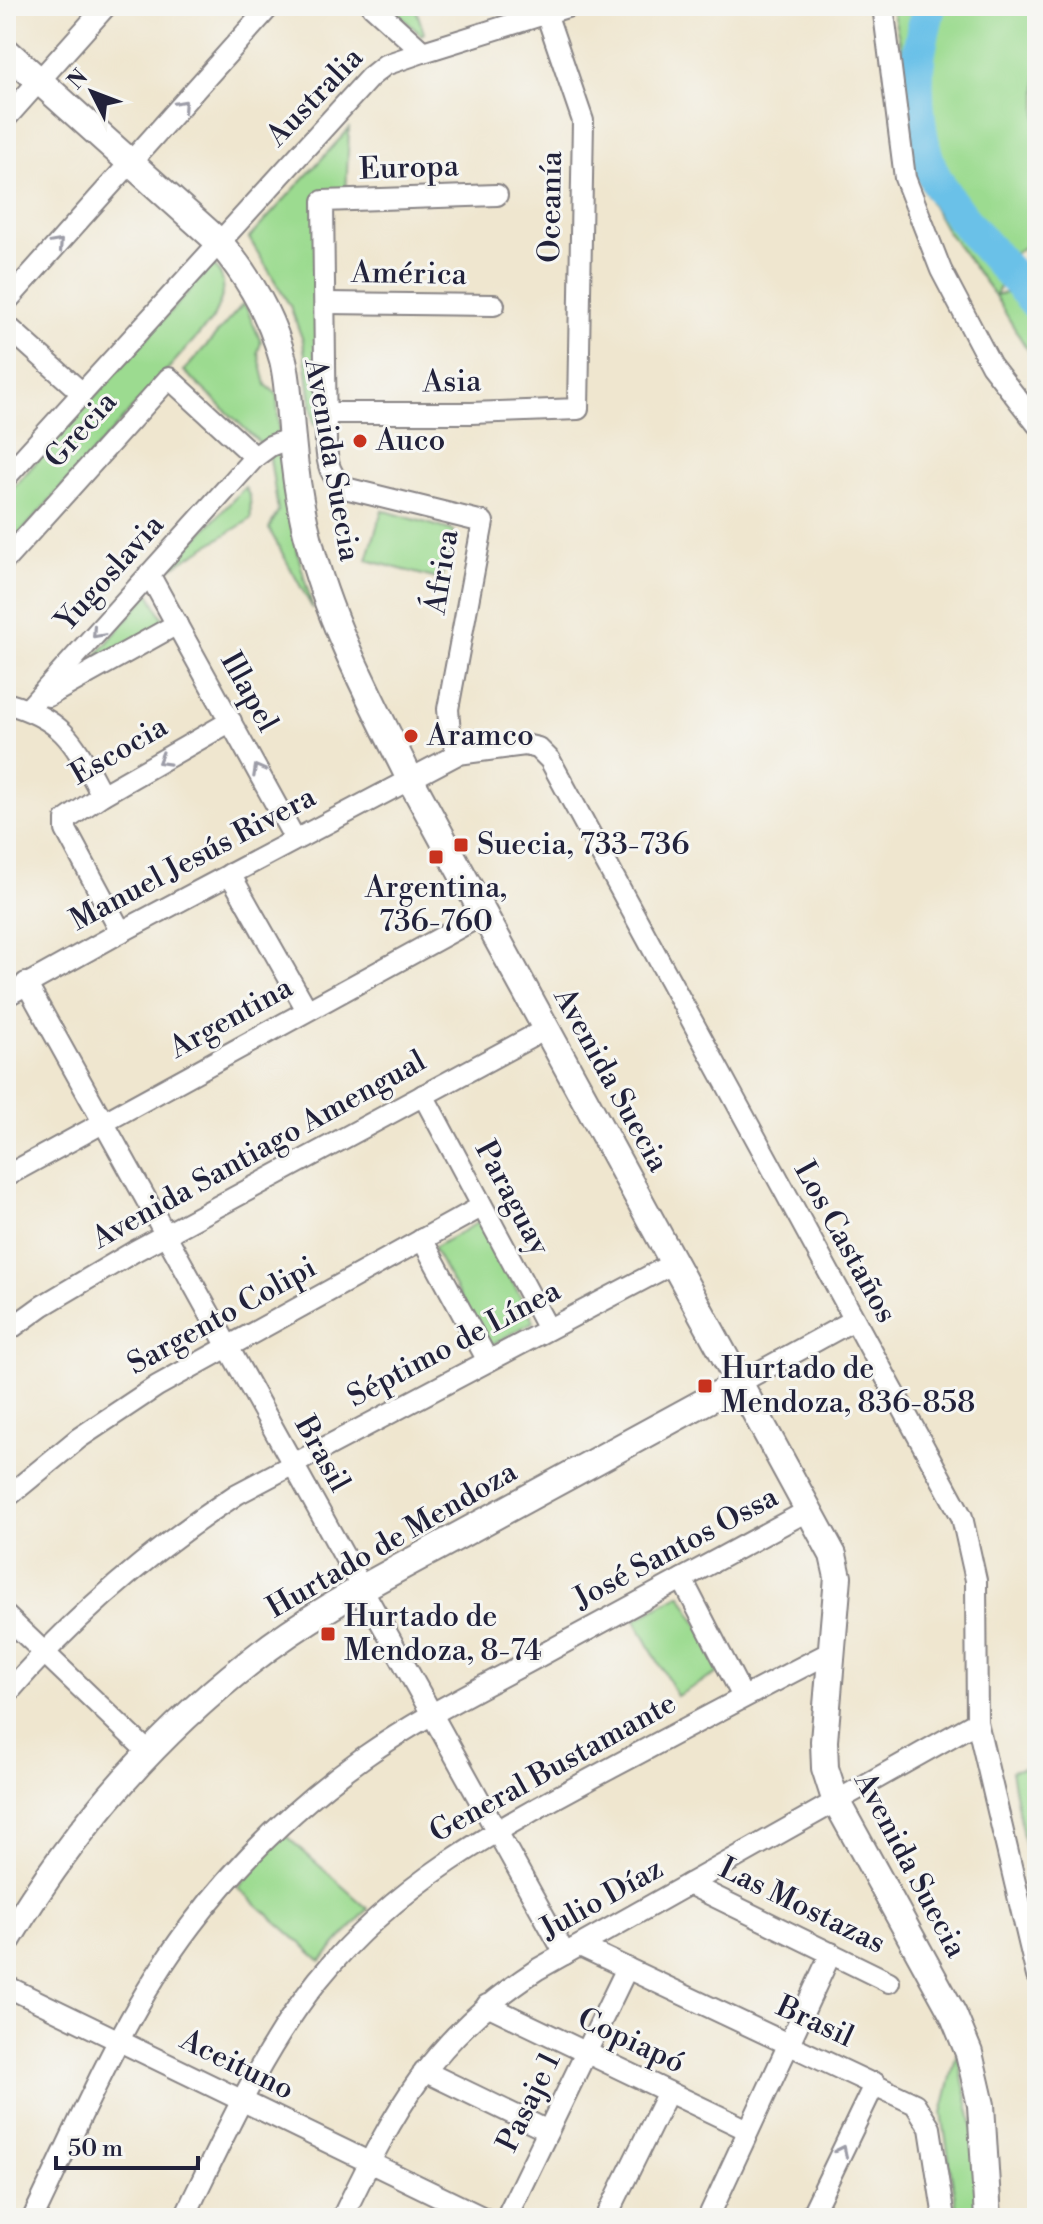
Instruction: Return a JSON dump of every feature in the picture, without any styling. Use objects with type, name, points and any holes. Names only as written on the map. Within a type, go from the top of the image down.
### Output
[{"type":"main road","name":"Avenida Suecia","points":[[6,51],[219,242],[247,279],[269,319],[287,380],[291,438],[308,538],[330,610],[351,660],[409,777],[837,1566],[838,1588],[824,1754],[829,1784],[953,2014],[969,2053],[981,2105],[988,2218]]},
{"type":"main road","name":"Hurtado de Mendoza","points":[[6,1942],[53,1867],[148,1752],[253,1659],[330,1606],[739,1383]]},
{"type":"street","points":[[6,118],[106,6]]},
{"type":"street","points":[[6,302],[270,6]]},
{"type":"street","points":[[372,6],[423,52]]},
{"type":"street","name":"Australia","points":[[6,477],[370,77],[385,65],[570,6]]},
{"type":"street","points":[[883,6],[905,178],[941,270],[991,365],[1037,424]]},
{"type":"street","name":"Oceanía","points":[[546,13],[583,121],[578,409]]},
{"type":"street","name":"Europa","points":[[325,303],[323,201],[497,195]]},
{"type":"street","points":[[325,303],[326,413]]},
{"type":"street","name":"América","points":[[325,303],[494,305]]},
{"type":"street","points":[[6,325],[82,393]]},
{"type":"street","name":"Grecia","points":[[6,559],[169,378],[255,457]]},
{"type":"street","name":"Asia","points":[[326,413],[578,409]]},
{"type":"street","name":"África","points":[[326,413],[327,460],[329,469],[340,484],[349,489],[483,522],[448,709],[450,733],[458,754]]},
{"type":"street","name":"Yugoslavia","points":[[28,709],[255,457],[270,446],[291,438]]},
{"type":"street","name":"Illapel","points":[[149,574],[295,839]]},
{"type":"street","name":"Yugoslavia","points":[[28,709],[177,624]]},
{"type":"street","points":[[6,703],[28,709],[57,724],[69,737],[102,795]]},
{"type":"street","name":"Escocia","points":[[121,932],[64,824],[70,815],[102,795],[231,721]]},
{"type":"street","name":"Los Castaños","points":[[409,777],[458,754],[525,745],[538,748],[547,755],[962,1517],[976,1580],[977,1722],[1037,1976]]},
{"type":"street","name":"Manuel Jesús Rivera","points":[[6,996],[409,777]]},
{"type":"street","points":[[230,874],[307,1010]]},
{"type":"street","name":"Argentina","points":[[6,1176],[484,914]]},
{"type":"street","name":"Brasil","points":[[26,983],[496,1829],[573,1950],[627,1968],[915,2104],[930,2128],[944,2218]]},
{"type":"street","name":"Avenida Santiago Amengual","points":[[6,1332],[88,1278],[166,1234],[546,1029]]},
{"type":"street","name":"Paraguay","points":[[423,1095],[548,1329]]},
{"type":"street","name":"Sargento Colipi","points":[[6,1498],[42,1466],[117,1411],[228,1346],[481,1207]]},
{"type":"street","points":[[422,1239],[488,1361]]},
{"type":"street","name":"Séptimo de Línea","points":[[6,1695],[79,1619],[153,1554],[218,1507],[293,1463],[674,1263]]},
{"type":"street","name":"Hurtado de Mendoza","points":[[739,1383],[854,1320]]},
{"type":"street","name":"José Santos Ossa","points":[[33,2218],[140,2001],[189,1927],[247,1859],[303,1804],[366,1756],[432,1715],[809,1510]]},
{"type":"street","points":[[682,1579],[743,1697]]},
{"type":"street","points":[[6,1616],[148,1752]]},
{"type":"street","name":"General Bustamante","points":[[184,2218],[241,2100],[283,2027],[344,1950],[410,1888],[496,1829],[831,1652]]},
{"type":"street","name":"Julio Díaz","points":[[342,2218],[403,2099],[457,2034],[487,2005],[512,1986],[573,1950],[835,1799],[977,1722]]},
{"type":"street","name":"Las Mostazas","points":[[689,1884],[889,1982]]},
{"type":"street","points":[[708,2218],[831,1953]]},
{"type":"street","name":"Pasaje 1","points":[[506,2218],[627,1968]]},
{"type":"street","name":"Aceituno","points":[[6,1986],[484,2218]]},
{"type":"street","name":"Copiapó","points":[[487,2005],[748,2130]]},
{"type":"street","points":[[424,2071],[548,2131]]},
{"type":"street","points":[[810,2218],[875,2083]]},
{"type":"street","points":[[606,2218],[668,2092]]},
{"type":"green space","points":[[390,6],[415,6],[424,33],[421,35]]},
{"type":"green space","points":[[891,6],[1037,6],[1037,238],[1014,254],[996,295],[1037,285],[1037,366],[995,296],[946,230],[917,179],[901,46]]},
{"type":"green space","points":[[349,129],[346,196],[318,201],[324,425],[314,425],[303,341],[290,306],[249,238]]},
{"type":"green space","points":[[213,264],[222,278],[223,291],[212,320],[6,549],[6,496]]},
{"type":"green space","points":[[243,304],[261,342],[258,352],[266,385],[277,394],[279,431],[261,444],[184,371]]},
{"type":"green space","points":[[269,452],[280,452],[293,531],[313,609],[269,529],[278,511]]},
{"type":"green space","points":[[245,487],[250,497],[251,519],[166,571]]},
{"type":"green space","points":[[382,510],[454,531],[441,580],[367,560]]},
{"type":"green space","points":[[149,593],[165,622],[99,658],[96,656]]},
{"type":"green space","points":[[479,1222],[534,1321],[488,1347],[433,1248]]},
{"type":"green space","points":[[681,1594],[723,1670],[677,1696],[635,1620]]},
{"type":"green space","points":[[1031,1766],[1037,1806],[1037,1849],[1026,1852],[1011,1771]]},
{"type":"green space","points":[[285,1835],[368,1909],[321,1961],[238,1888]]},
{"type":"green space","points":[[957,2053],[973,2126],[978,2218],[958,2218],[942,2113]]},
{"type":"waterway","points":[[929,6],[919,53],[917,89],[919,122],[930,168],[945,196],[1037,304]]},
{"type":"place","name":"Auco","points":[[360,441]]},
{"type":"place","name":"Aramco","points":[[411,736]]},
{"type":"place","name":"Suecia, 733-736","points":[[461,845]]},
{"type":"place","name":"Argentina, 736-760","points":[[436,857]]},
{"type":"place","name":"Hurtado de Mendoza, 836-858","points":[[705,1386]]},
{"type":"place","name":"Hurtado de Mendoza, 8-74","points":[[328,1634]]}]
